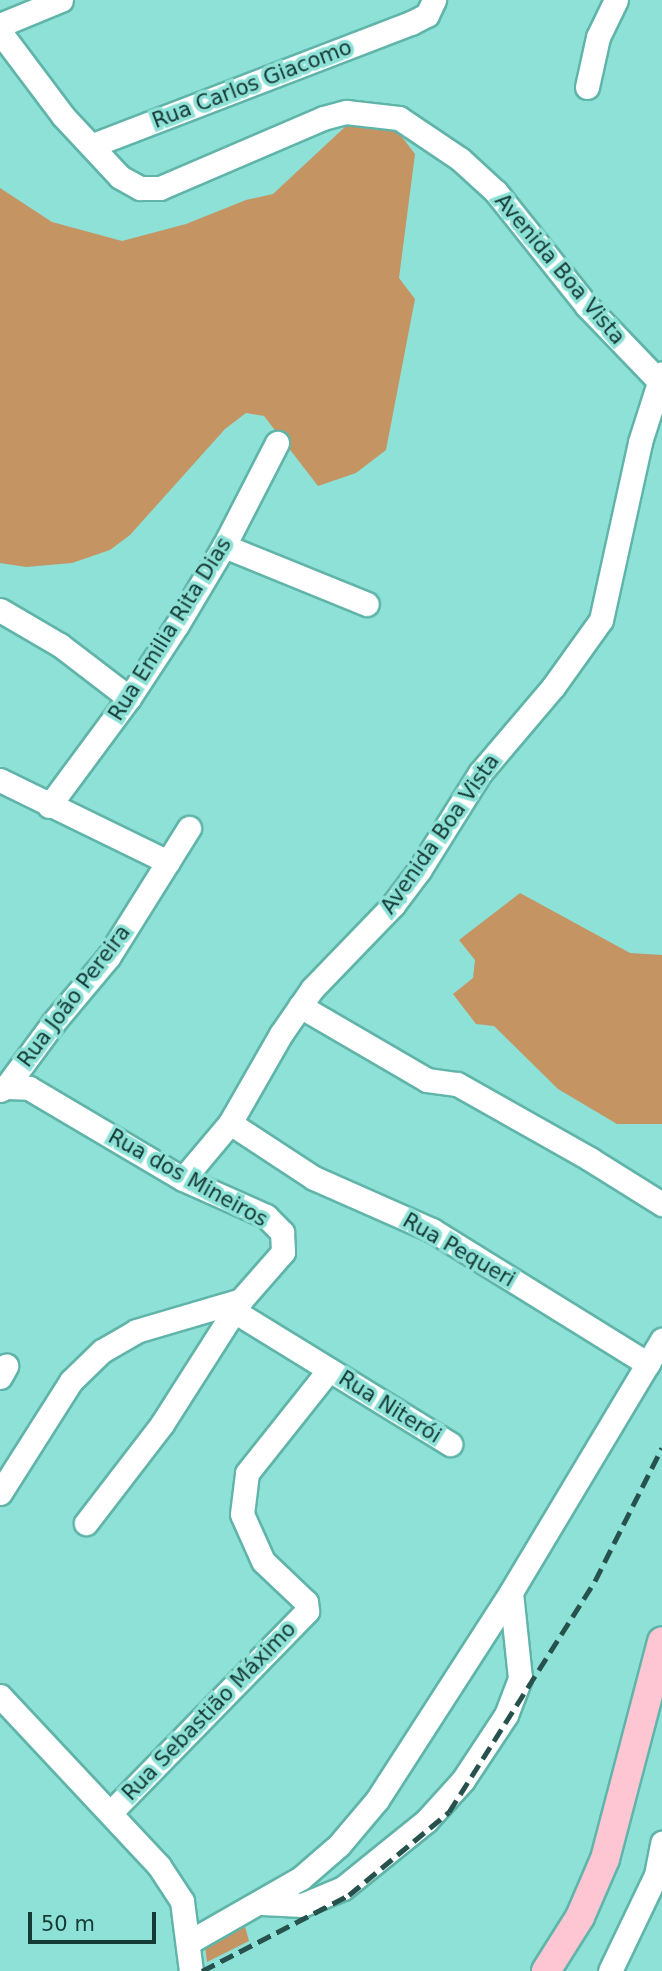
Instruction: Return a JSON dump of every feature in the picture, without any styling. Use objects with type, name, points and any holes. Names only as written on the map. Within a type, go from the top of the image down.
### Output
[{"type":"main road","points":[[546,1971],[580,1917],[605,1859],[662,1641]]},
{"type":"street","points":[[0,25],[61,0]]},
{"type":"street","name":"Rua Carlos Giacomo","points":[[93,145],[411,23],[427,15],[434,0]]},
{"type":"street","points":[[587,87],[598,37],[616,0]]},
{"type":"street","name":"Avenida Boa Vista","points":[[0,32],[63,116],[93,145],[120,177],[140,188],[160,188],[323,118],[346,112],[369,112],[399,118],[460,159],[496,192],[587,306],[660,377],[640,442],[601,620],[553,687],[480,773],[393,905],[312,989],[230,1123],[183,1179]]},
{"type":"street","name":"Rua Emilia Rita Dias","points":[[49,806],[130,698],[224,547],[277,443]]},
{"type":"street","points":[[224,547],[367,604]]},
{"type":"street","points":[[0,610],[60,645],[130,698]]},
{"type":"street","points":[[0,780],[168,862]]},
{"type":"street","name":"Rua João Pereira","points":[[3,1089],[52,1023],[109,956],[189,828]]},
{"type":"street","points":[[300,1006],[427,1080],[457,1084],[590,1158],[662,1204]]},
{"type":"street","name":"Rua dos Mineiros","points":[[3,1089],[29,1088],[183,1179],[266,1216],[282,1232],[283,1252],[237,1306],[162,1424],[86,1523]]},
{"type":"street","name":"Rua Pequeri","points":[[230,1123],[314,1178],[432,1230],[648,1364]]},
{"type":"street","points":[[0,1493],[71,1381],[102,1351],[136,1331],[237,1306]]},
{"type":"street","name":"Rua Niterói","points":[[237,1306],[329,1370],[450,1444]]},
{"type":"street","points":[[189,1942],[262,1903],[301,1878],[339,1845],[377,1800],[511,1592],[662,1340]]},
{"type":"street","name":"Rua Niterói","points":[[307,1611],[306,1602],[263,1560],[242,1514],[247,1474],[329,1370]]},
{"type":"street","points":[[262,1903],[302,1905],[343,1888],[426,1821],[463,1780],[506,1715],[520,1678],[511,1592]]},
{"type":"street","name":"Rua Sebastião Máximo","points":[[111,1812],[307,1611]]},
{"type":"street","points":[[0,1696],[159,1866],[182,1901],[191,1971]]},
{"type":"street","points":[[617,1968],[656,1874],[662,1843]]},
{"type":"shaded area","points":[[376,103],[415,154],[399,278],[415,299],[386,450],[356,473],[318,486],[264,416],[246,413],[225,429],[130,535],[110,550],[72,563],[26,567],[0,563],[0,188],[52,222],[122,241],[186,224],[246,200],[273,194],[346,126]]},
{"type":"shaded area","points":[[520,893],[630,953],[662,955],[662,1124],[617,1124],[558,1089],[494,1026],[476,1024],[453,994],[473,978],[475,960],[459,940]]},
{"type":"shaded area","points":[[244,1923],[249,1941],[207,1962],[205,1946],[218,1934]]},
{"type":"railway","points":[[202,1971],[349,1895],[449,1812],[595,1581],[662,1448]]}]
